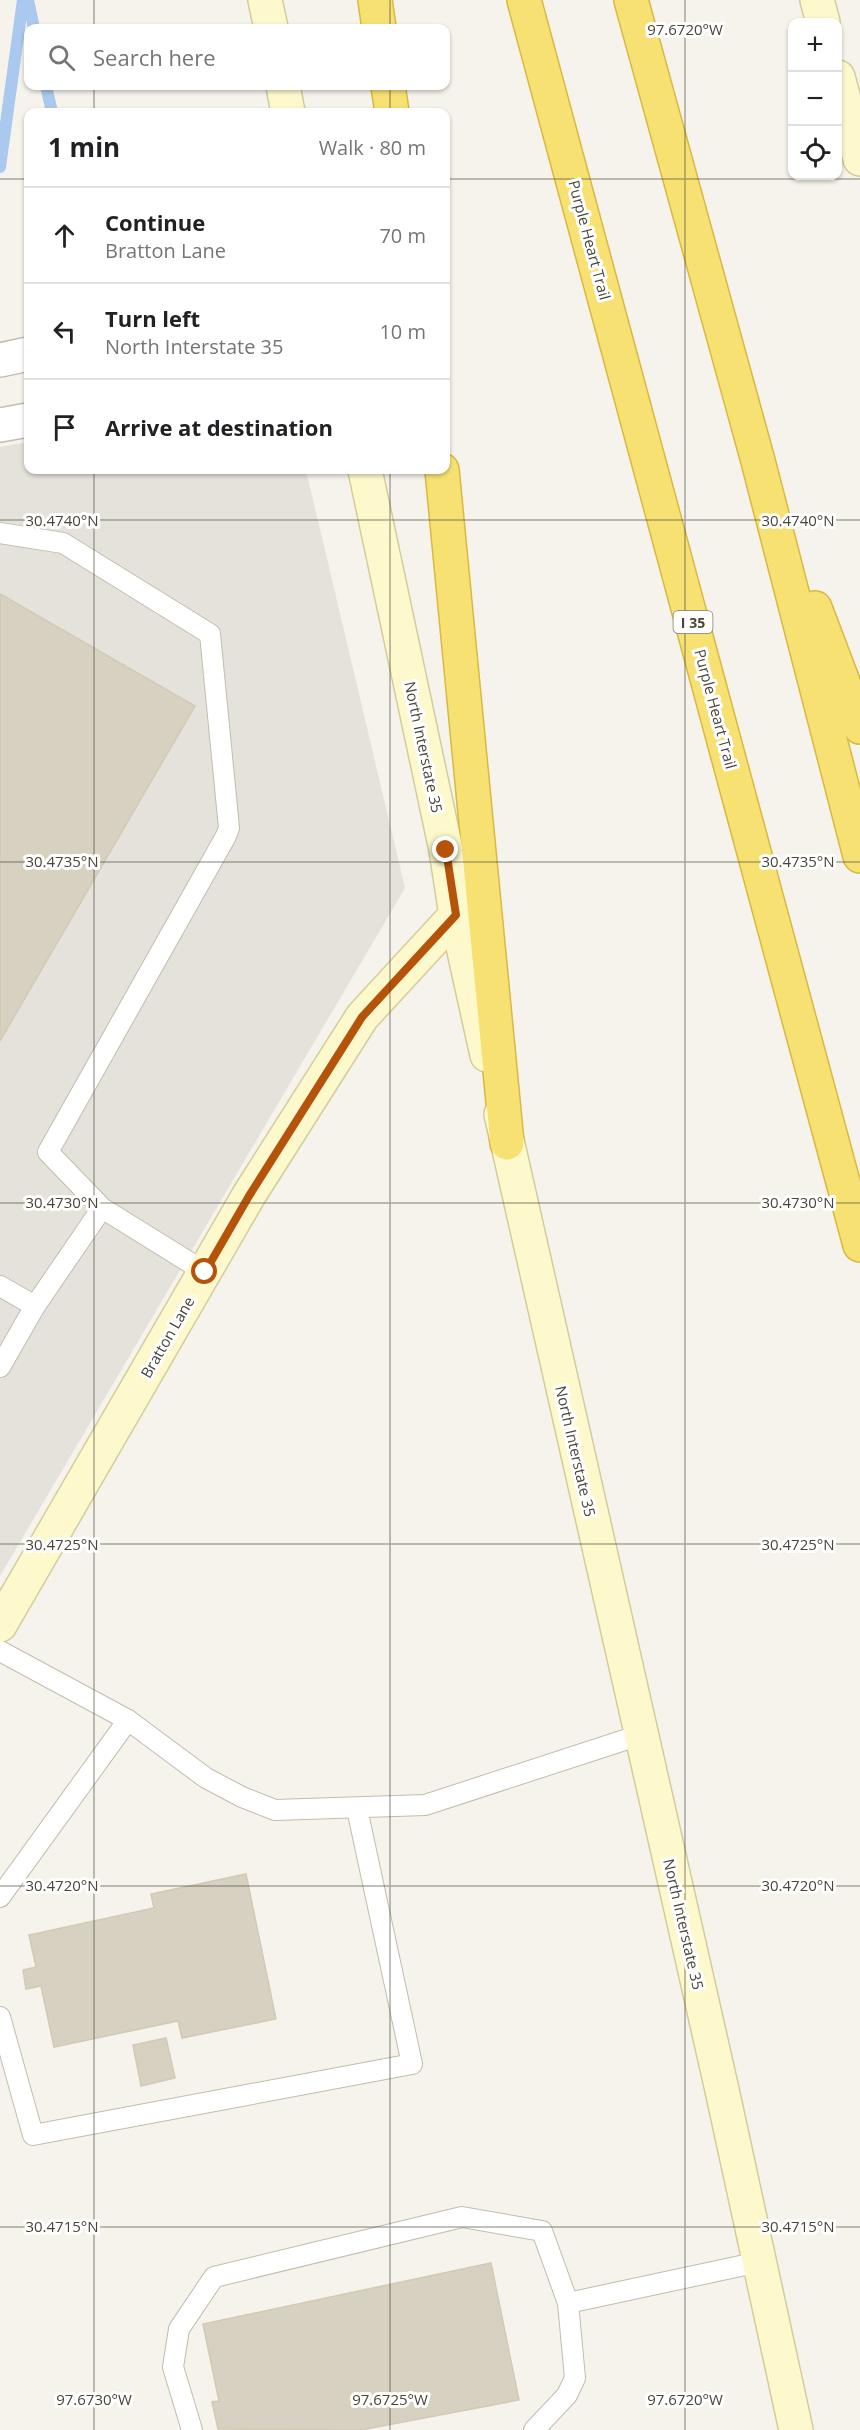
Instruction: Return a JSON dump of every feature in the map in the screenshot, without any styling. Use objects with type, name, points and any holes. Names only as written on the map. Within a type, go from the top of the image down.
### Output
[{"type":"highway","points":[[375,0],[378,24]]},
{"type":"highway","name":"Purple Heart Trail","points":[[524,0],[860,1245]]},
{"type":"highway","points":[[631,0],[758,461],[860,856]]},
{"type":"highway","points":[[389,90],[391,108]]},
{"type":"highway","points":[[758,461],[860,727]]},
{"type":"highway","points":[[442,474],[507,1143]]},
{"type":"main road","points":[[265,0],[270,24]]},
{"type":"main road","points":[[817,0],[822,18]]},
{"type":"main road","points":[[283,90],[287,108]]},
{"type":"main road","points":[[842,94],[858,147]]},
{"type":"main road","name":"North Interstate 35","points":[[366,474],[446,850],[456,915],[796,2430]]},
{"type":"main road","name":"Bratton Lane","points":[[0,1625],[249,1196],[362,1017],[456,915]]},
{"type":"street","points":[[0,360],[24,355]]},
{"type":"street","points":[[0,425],[24,421]]},
{"type":"lane","points":[[0,533],[63,543],[210,634],[229,828],[48,1152],[102,1208],[205,1272]]},
{"type":"lane","points":[[0,1367],[35,1306],[102,1208]]},
{"type":"lane","points":[[0,1286],[35,1306]]},
{"type":"lane","points":[[0,1651],[128,1720],[206,1778],[242,1797],[275,1810],[425,1805],[640,1735]]},
{"type":"lane","points":[[0,1897],[128,1720]]},
{"type":"lane","points":[[0,2018],[33,2135],[412,2064],[357,1809]]},
{"type":"lane","points":[[192,2430],[173,2367],[179,2329],[214,2277],[462,2217],[542,2231],[568,2303],[575,2378],[567,2395],[534,2430]]},
{"type":"lane","points":[[568,2303],[759,2262]]},
{"type":"shaded area","points":[[24,443],[24,474],[307,474],[405,888],[0,1576],[0,447]]},
{"type":"building","points":[[0,594],[195,706],[0,1041]]},
{"type":"building","points":[[246,1874],[276,2019],[182,2038],[178,2021],[54,2047],[41,1986],[26,1989],[23,1970],[36,1967],[29,1935],[154,1908],[151,1894]]},
{"type":"building","points":[[166,2038],[175,2078],[141,2086],[133,2045]]},
{"type":"building","points":[[491,2263],[519,2400],[361,2430],[218,2429],[212,2402],[219,2401],[203,2324]]},
{"type":"waterway","points":[[0,167],[23,0]]},
{"type":"waterway","points":[[28,0],[33,24]]},
{"type":"waterway","points":[[47,90],[51,108]]},
{"type":"route","points":[[205,1272],[249,1196],[362,1017],[456,915],[446,850]]}]
